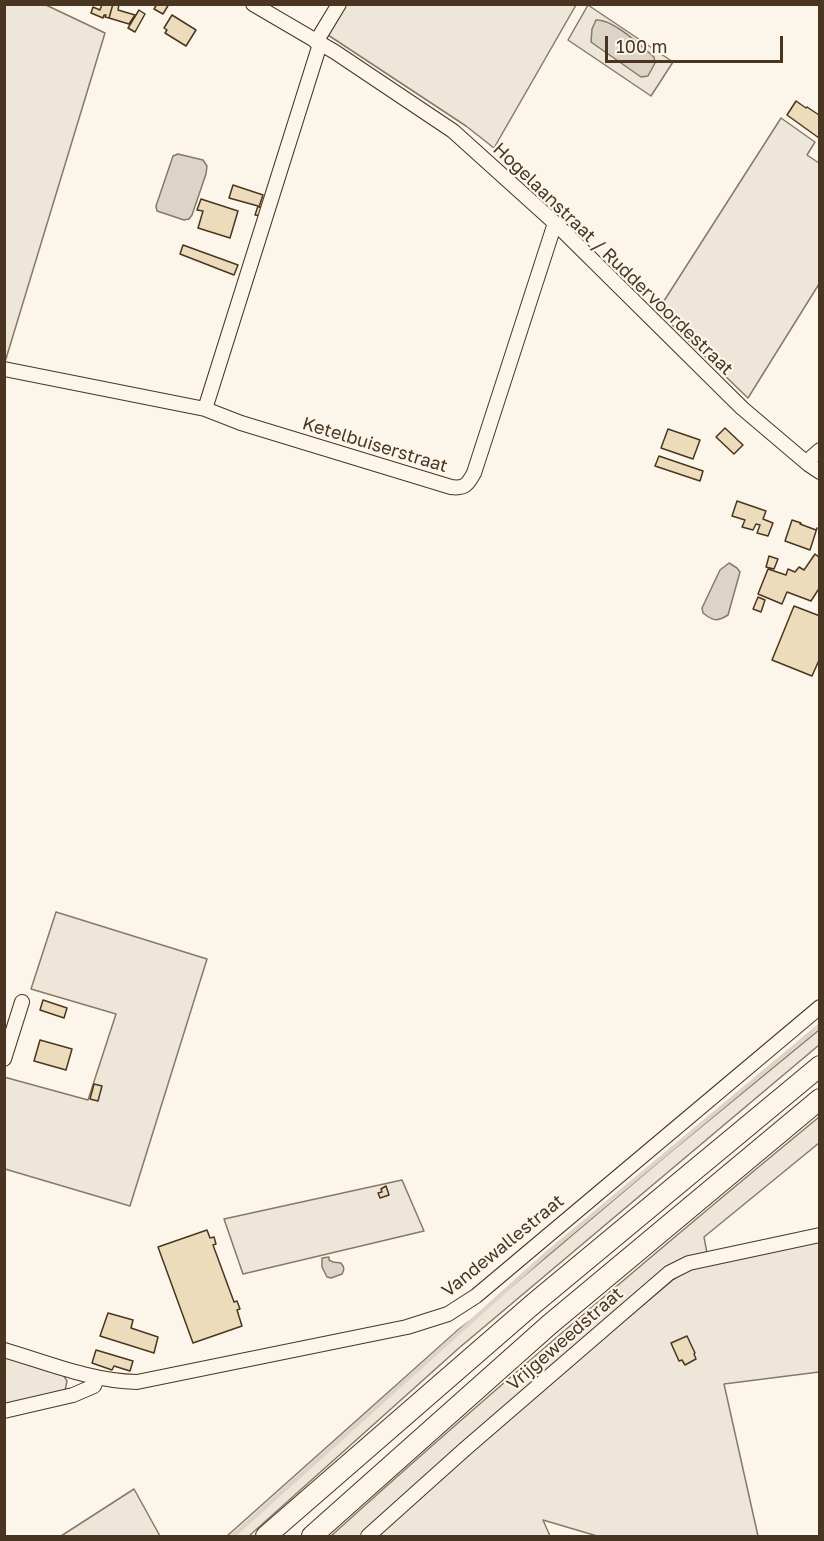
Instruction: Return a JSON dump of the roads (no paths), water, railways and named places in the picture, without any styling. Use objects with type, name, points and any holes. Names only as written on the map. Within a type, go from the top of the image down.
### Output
[{"type":"highway","points":[[266,1536],[532,1305],[819,1066]]},
{"type":"highway","points":[[312,1536],[549,1324],[819,1099]]},
{"type":"street","name":"Hogelaanstraat / Ruddervoordestraat","points":[[253,4],[318,43],[453,131],[555,223],[742,408],[814,468]]},
{"type":"street","points":[[205,410],[318,43],[339,4]]},
{"type":"street","name":"Ketelbuiserstraat","points":[[4,369],[205,410],[456,488],[468,484],[474,473],[555,223]]},
{"type":"street","points":[[814,468],[812,457],[819,450]]},
{"type":"street","points":[[4,1059],[22,1002]]},
{"type":"street","name":"Vandewallestraat","points":[[4,1350],[97,1378],[137,1382],[407,1328],[448,1314],[476,1296],[819,1007]]},
{"type":"street","name":"Vrijgeweedstraat","points":[[368,1536],[669,1273],[689,1263],[819,1235]]},
{"type":"street","points":[[4,1411],[73,1395],[94,1386],[97,1378]]},
{"type":"waterway","points":[[233,1536],[547,1253],[820,1025]]}]
